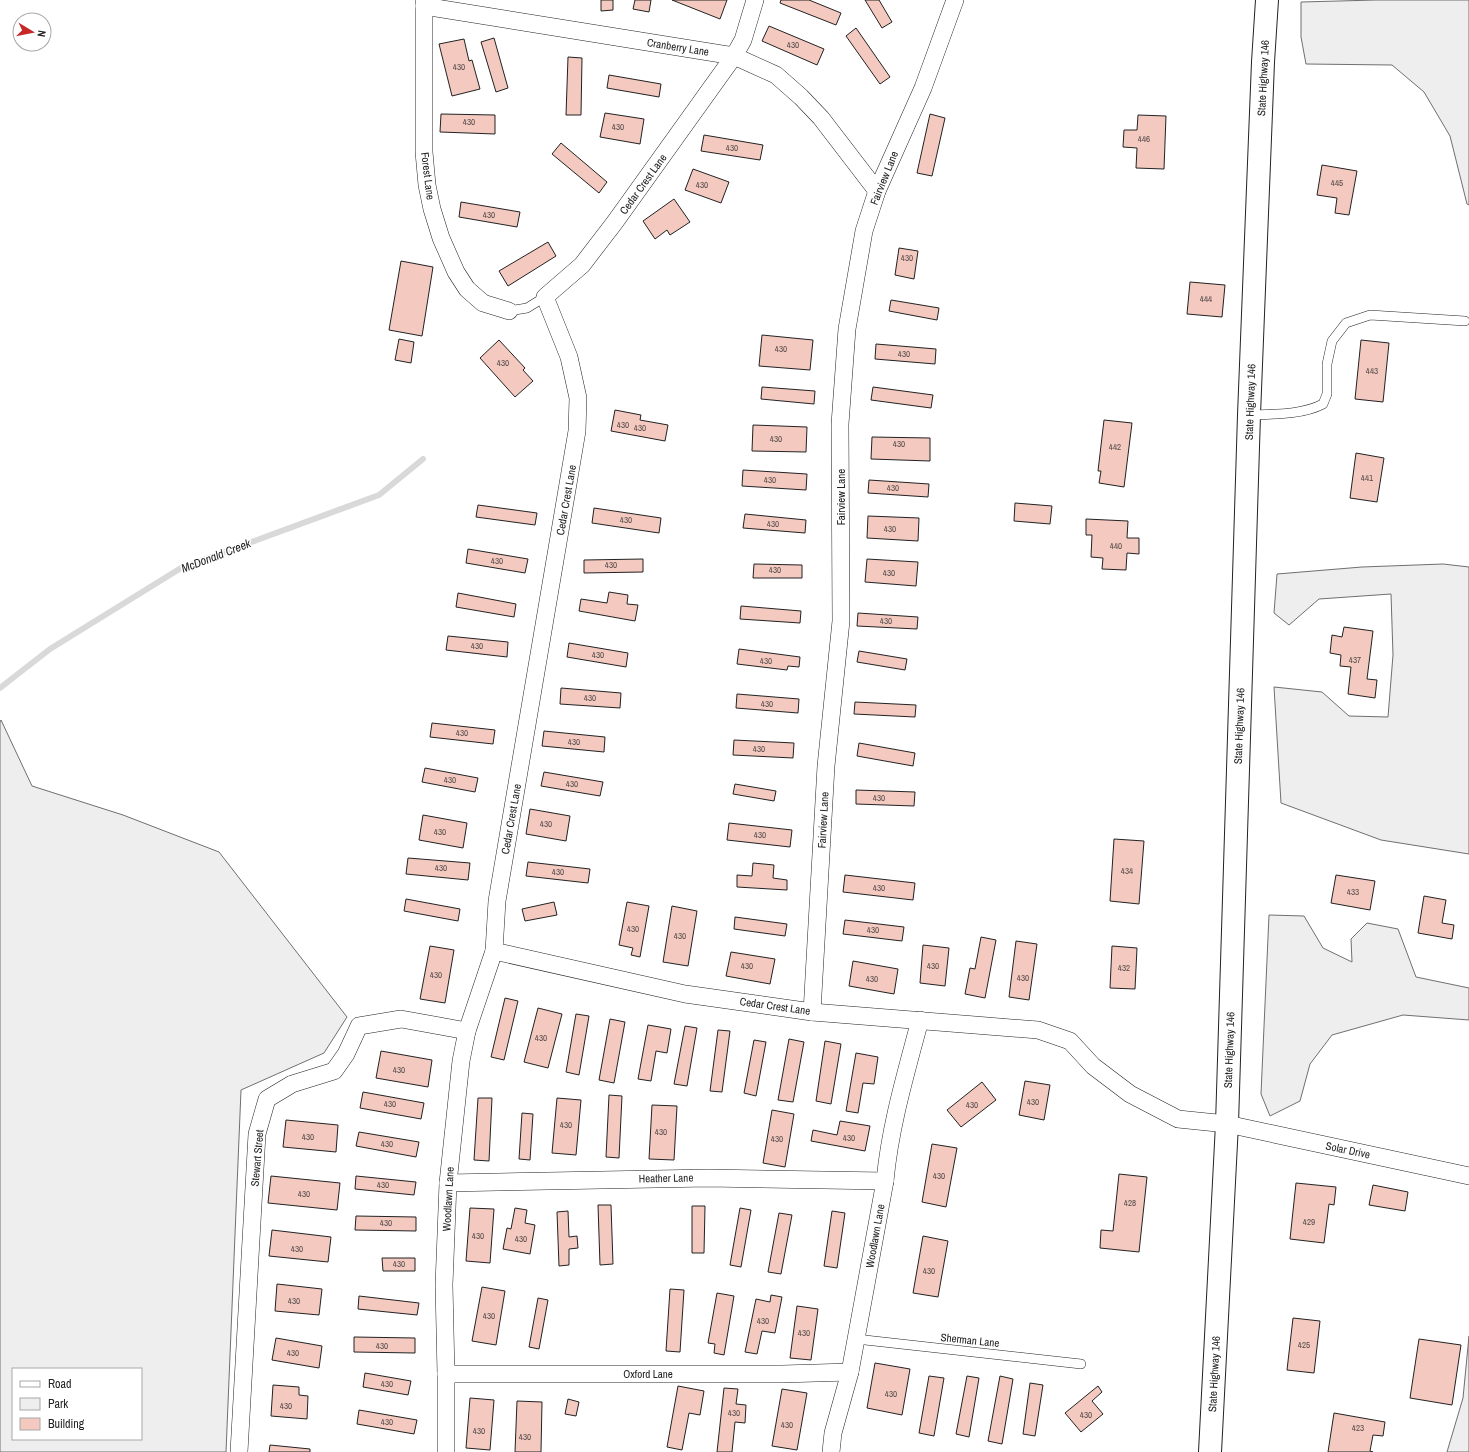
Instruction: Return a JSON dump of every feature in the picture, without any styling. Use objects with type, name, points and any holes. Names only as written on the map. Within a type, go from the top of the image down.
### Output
[{"type":"main road","name":"State Highway 146","points":[[1210,1452],[1227,1124],[1249,416],[1263,62],[1267,0]]},
{"type":"street","name":"Cedar Crest Lane","points":[[755,0],[743,40],[734,56],[615,222],[582,265],[545,297],[569,357],[578,398],[577,431],[497,901],[494,951],[685,994],[812,1012],[1038,1030],[1070,1041],[1092,1066],[1130,1094],[1178,1119],[1227,1124]]},
{"type":"street","name":"Fairview Lane","points":[[812,1012],[826,766],[841,621],[840,424],[847,329],[864,231],[877,191],[923,88],[955,0]]},
{"type":"street","name":"Cranberry Lane","points":[[424,3],[734,56],[776,75],[801,97],[821,118],[877,191]]},
{"type":"street","name":"Forest Lane","points":[[424,3],[424,152],[427,185],[432,209],[441,238],[456,272],[467,289],[483,303],[510,311]]},
{"type":"street","name":"Woodlawn Lane","points":[[446,1452],[444,1285],[448,1183],[461,1061],[467,1031],[494,951]]},
{"type":"street","name":"Stewart Street","points":[[239,1452],[257,1134],[267,1099],[292,1084],[334,1071],[346,1054],[360,1026],[401,1019],[467,1031]]},
{"type":"street","name":"Woodlawn Lane","points":[[831,1452],[833,1433],[850,1372],[885,1181],[887,1156],[900,1096],[920,1020]]},
{"type":"street","name":"Solar Drive","points":[[1227,1124],[1469,1176]]},
{"type":"street","name":"Heather Lane","points":[[448,1183],[708,1178],[885,1181]]},
{"type":"street","name":"Oxford Lane","points":[[446,1374],[782,1374],[850,1372]]},
{"type":"lane","points":[[510,311],[528,308],[545,297]]},
{"type":"lane","points":[[1249,416],[1293,412],[1316,408],[1323,404],[1327,394],[1327,364],[1332,341],[1346,323],[1370,315],[1465,321]]},
{"type":"lane","name":"Sherman Lane","points":[[856,1339],[1081,1364]]},
{"type":"green space","points":[[1469,0],[1469,205],[1467,204],[1450,136],[1424,92],[1392,65],[1306,64],[1301,37],[1301,2]]},
{"type":"green space","points":[[1443,564],[1469,567],[1469,854],[1381,840],[1281,803],[1274,687],[1322,692],[1349,716],[1388,717],[1393,655],[1391,594],[1319,599],[1289,625],[1274,613],[1277,574],[1362,567]]},
{"type":"green space","points":[[1,720],[32,786],[123,815],[219,852],[347,1017],[324,1053],[241,1090],[226,1452],[0,1452]]},
{"type":"green space","points":[[1269,915],[1304,916],[1323,948],[1352,962],[1351,939],[1367,923],[1398,929],[1416,977],[1469,988],[1469,1020],[1403,1015],[1332,1035],[1310,1064],[1300,1101],[1270,1116],[1261,1094]]},
{"type":"green space","points":[[1469,1336],[1469,1452],[1447,1452],[1463,1398]]},
{"type":"building","points":[[601,0],[613,0],[613,10],[601,11]]},
{"type":"building","points":[[635,0],[651,0],[649,12],[633,9]]},
{"type":"building","points":[[672,0],[727,0],[720,19]]},
{"type":"building","points":[[781,0],[809,0],[841,13],[836,25],[780,3]]},
{"type":"building","points":[[865,0],[879,0],[892,22],[882,28]]},
{"type":"building","points":[[769,26],[824,49],[817,65],[762,41]]},
{"type":"building","points":[[856,28],[890,77],[880,84],[846,36]]},
{"type":"building","points":[[494,38],[508,88],[496,92],[481,42]]},
{"type":"building","points":[[464,39],[469,61],[472,60],[480,89],[452,96],[439,44]]},
{"type":"building","points":[[568,57],[582,58],[581,115],[566,115]]},
{"type":"building","points":[[609,75],[661,84],[659,97],[607,88]]},
{"type":"building","points":[[605,113],[644,119],[640,144],[600,137]]},
{"type":"building","points":[[441,114],[495,115],[495,134],[440,132]]},
{"type":"building","points":[[930,114],[945,118],[932,176],[917,173]]},
{"type":"building","points":[[1138,115],[1166,116],[1164,169],[1136,168],[1137,148],[1123,147],[1124,130],[1137,130]]},
{"type":"building","points":[[704,135],[763,145],[760,160],[701,151]]},
{"type":"building","points":[[561,143],[607,182],[599,193],[552,154]]},
{"type":"building","points":[[1322,165],[1357,171],[1349,215],[1335,213],[1337,198],[1317,195]]},
{"type":"building","points":[[693,169],[729,182],[721,203],[685,190]]},
{"type":"building","points":[[674,199],[690,222],[670,235],[667,230],[655,239],[643,221]]},
{"type":"building","points":[[461,202],[520,212],[517,227],[459,217]]},
{"type":"building","points":[[548,242],[556,256],[508,286],[499,271]]},
{"type":"building","points":[[899,248],[918,251],[914,279],[895,275]]},
{"type":"building","points":[[401,261],[433,267],[422,336],[389,330]]},
{"type":"building","points":[[1190,282],[1225,285],[1222,317],[1187,314]]},
{"type":"building","points":[[891,300],[939,308],[937,320],[889,311]]},
{"type":"building","points":[[762,335],[813,340],[810,370],[759,366]]},
{"type":"building","points":[[399,339],[414,342],[411,363],[395,360]]},
{"type":"building","points":[[499,340],[525,368],[523,370],[533,381],[515,397],[480,358]]},
{"type":"building","points":[[1361,340],[1389,343],[1383,402],[1355,399]]},
{"type":"building","points":[[876,344],[936,349],[935,364],[875,359]]},
{"type":"building","points":[[762,387],[815,391],[814,404],[761,399]]},
{"type":"building","points":[[873,387],[933,395],[931,408],[871,400]]},
{"type":"building","points":[[615,410],[641,415],[640,420],[668,425],[665,441],[611,431]]},
{"type":"building","points":[[1104,420],[1132,423],[1124,487],[1099,483],[1101,471],[1098,471]]},
{"type":"building","points":[[753,425],[807,427],[806,452],[752,451]]},
{"type":"building","points":[[872,437],[930,438],[930,461],[871,459]]},
{"type":"building","points":[[1356,453],[1384,458],[1377,502],[1350,498]]},
{"type":"building","points":[[743,470],[807,474],[806,490],[742,486]]},
{"type":"building","points":[[869,480],[929,484],[928,497],[868,493]]},
{"type":"building","points":[[1015,503],[1052,506],[1050,524],[1014,521]]},
{"type":"building","points":[[478,505],[537,513],[535,525],[476,517]]},
{"type":"building","points":[[594,508],[661,518],[659,533],[592,523]]},
{"type":"building","points":[[745,514],[806,520],[805,533],[743,528]]},
{"type":"building","points":[[868,516],[919,518],[918,541],[867,538]]},
{"type":"building","points":[[1086,519],[1128,521],[1127,538],[1139,538],[1139,554],[1127,553],[1126,570],[1102,569],[1103,558],[1091,557],[1092,535],[1086,535]]},
{"type":"building","points":[[468,549],[528,559],[525,573],[466,563]]},
{"type":"building","points":[[643,559],[643,572],[584,573],[584,560]]},
{"type":"building","points":[[867,559],[918,562],[916,586],[865,582]]},
{"type":"building","points":[[754,564],[802,565],[802,578],[753,578]]},
{"type":"building","points":[[609,592],[628,595],[627,604],[638,605],[635,621],[579,611],[581,599],[607,603]]},
{"type":"building","points":[[458,593],[516,604],[514,617],[456,607]]},
{"type":"building","points":[[741,606],[801,611],[800,623],[740,619]]},
{"type":"building","points":[[858,613],[918,617],[917,629],[857,626]]},
{"type":"building","points":[[1344,627],[1373,631],[1367,679],[1377,680],[1375,698],[1348,694],[1351,667],[1340,666],[1341,655],[1330,653],[1332,635],[1342,637]]},
{"type":"building","points":[[448,636],[508,642],[507,657],[446,650]]},
{"type":"building","points":[[569,643],[628,653],[626,667],[567,657]]},
{"type":"building","points":[[739,649],[800,657],[799,667],[788,666],[787,670],[737,664]]},
{"type":"building","points":[[859,651],[907,659],[905,670],[857,662]]},
{"type":"building","points":[[561,688],[621,693],[620,708],[560,704]]},
{"type":"building","points":[[737,694],[799,699],[798,713],[736,708]]},
{"type":"building","points":[[855,702],[916,705],[915,717],[854,714]]},
{"type":"building","points":[[432,723],[495,730],[493,744],[430,737]]},
{"type":"building","points":[[544,731],[605,737],[604,752],[542,746]]},
{"type":"building","points":[[734,740],[794,743],[793,758],[733,755]]},
{"type":"building","points":[[859,743],[915,753],[913,766],[857,756]]},
{"type":"building","points":[[425,768],[478,778],[475,792],[422,782]]},
{"type":"building","points":[[544,772],[603,782],[600,796],[541,786]]},
{"type":"building","points":[[735,784],[776,791],[774,801],[733,794]]},
{"type":"building","points":[[856,790],[915,792],[914,806],[856,804]]},
{"type":"building","points":[[530,809],[570,816],[566,841],[526,834]]},
{"type":"building","points":[[423,815],[467,823],[463,848],[419,840]]},
{"type":"building","points":[[729,823],[792,830],[790,847],[727,840]]},
{"type":"building","points":[[1114,839],[1144,841],[1139,904],[1110,901]]},
{"type":"building","points":[[408,858],[470,863],[468,880],[406,874]]},
{"type":"building","points":[[528,862],[590,869],[588,883],[526,876]]},
{"type":"building","points":[[753,863],[774,865],[773,878],[787,880],[787,890],[737,887],[737,875],[752,876]]},
{"type":"building","points":[[845,875],[915,883],[913,900],[843,892]]},
{"type":"building","points":[[1336,875],[1375,881],[1370,910],[1331,903]]},
{"type":"building","points":[[1424,896],[1446,900],[1442,923],[1454,925],[1452,939],[1418,933]]},
{"type":"building","points":[[406,899],[460,909],[458,921],[404,911]]},
{"type":"building","points":[[554,902],[557,915],[525,921],[522,909]]},
{"type":"building","points":[[627,902],[649,906],[640,957],[631,955],[633,948],[619,945]]},
{"type":"building","points":[[672,906],[697,911],[688,966],[663,962]]},
{"type":"building","points":[[735,917],[787,924],[785,936],[734,929]]},
{"type":"building","points":[[845,920],[904,927],[902,941],[843,934]]},
{"type":"building","points":[[981,937],[996,940],[985,998],[965,994],[970,968],[975,969]]},
{"type":"building","points":[[1016,941],[1037,944],[1029,1000],[1009,997]]},
{"type":"building","points":[[923,945],[949,948],[945,986],[920,983]]},
{"type":"building","points":[[430,946],[454,950],[445,1003],[420,999]]},
{"type":"building","points":[[1112,946],[1137,948],[1135,989],[1110,988]]},
{"type":"building","points":[[731,952],[775,959],[770,984],[726,976]]},
{"type":"building","points":[[853,961],[898,969],[894,994],[849,986]]},
{"type":"building","points":[[505,998],[518,1001],[504,1060],[491,1057]]},
{"type":"building","points":[[538,1008],[562,1014],[548,1068],[524,1062]]},
{"type":"building","points":[[576,1014],[589,1016],[579,1075],[566,1072]]},
{"type":"building","points":[[610,1019],[625,1022],[614,1083],[599,1080]]},
{"type":"building","points":[[648,1025],[671,1029],[667,1053],[656,1051],[651,1081],[638,1079]]},
{"type":"building","points":[[685,1026],[697,1028],[687,1086],[674,1084]]},
{"type":"building","points":[[718,1030],[730,1031],[722,1092],[710,1091]]},
{"type":"building","points":[[789,1039],[804,1042],[793,1102],[778,1100]]},
{"type":"building","points":[[754,1040],[766,1042],[756,1096],[744,1093]]},
{"type":"building","points":[[825,1041],[841,1044],[831,1104],[816,1101]]},
{"type":"building","points":[[381,1051],[432,1060],[428,1087],[376,1078]]},
{"type":"building","points":[[856,1053],[878,1057],[874,1084],[863,1083],[858,1113],[846,1111]]},
{"type":"building","points":[[1025,1081],[1050,1085],[1044,1120],[1019,1115]]},
{"type":"building","points":[[982,1082],[996,1100],[961,1127],[947,1110]]},
{"type":"building","points":[[363,1092],[424,1103],[421,1119],[360,1108]]},
{"type":"building","points":[[609,1095],[622,1096],[619,1158],[606,1157]]},
{"type":"building","points":[[478,1098],[492,1098],[489,1161],[474,1160]]},
{"type":"building","points":[[557,1098],[581,1100],[576,1155],[552,1153]]},
{"type":"building","points":[[652,1105],[677,1106],[674,1160],[649,1159]]},
{"type":"building","points":[[772,1110],[794,1114],[785,1167],[763,1163]]},
{"type":"building","points":[[522,1113],[533,1114],[530,1160],[519,1159]]},
{"type":"building","points":[[286,1120],[338,1125],[336,1152],[283,1147]]},
{"type":"building","points":[[840,1121],[870,1126],[865,1151],[811,1141],[813,1130],[837,1135]]},
{"type":"building","points":[[359,1132],[419,1142],[416,1157],[356,1146]]},
{"type":"building","points":[[932,1144],[957,1148],[946,1207],[922,1202]]},
{"type":"building","points":[[1119,1174],[1147,1177],[1139,1252],[1100,1248],[1101,1230],[1113,1231]]},
{"type":"building","points":[[271,1176],[340,1183],[337,1210],[268,1203]]},
{"type":"building","points":[[356,1176],[416,1182],[414,1195],[355,1189]]},
{"type":"building","points":[[1296,1183],[1336,1187],[1334,1205],[1329,1204],[1324,1243],[1290,1239]]},
{"type":"building","points":[[1373,1185],[1408,1192],[1405,1211],[1369,1205]]},
{"type":"building","points":[[598,1205],[611,1205],[613,1264],[600,1265]]},
{"type":"building","points":[[692,1206],[705,1206],[704,1253],[692,1253]]},
{"type":"building","points":[[470,1208],[494,1209],[490,1263],[466,1261]]},
{"type":"building","points":[[515,1208],[527,1210],[525,1223],[535,1225],[530,1254],[503,1249],[507,1228],[511,1229]]},
{"type":"building","points":[[740,1208],[751,1210],[741,1267],[730,1265]]},
{"type":"building","points":[[568,1211],[569,1237],[577,1236],[578,1248],[569,1249],[569,1265],[559,1266],[557,1212]]},
{"type":"building","points":[[832,1211],[845,1213],[837,1268],[824,1266]]},
{"type":"building","points":[[779,1213],[792,1215],[781,1274],[768,1272]]},
{"type":"building","points":[[356,1216],[416,1217],[416,1231],[355,1230]]},
{"type":"building","points":[[272,1230],[331,1237],[328,1262],[269,1256]]},
{"type":"building","points":[[923,1236],[948,1241],[938,1297],[913,1293]]},
{"type":"building","points":[[382,1258],[415,1258],[415,1271],[383,1271]]},
{"type":"building","points":[[277,1284],[322,1289],[319,1315],[275,1311]]},
{"type":"building","points":[[482,1287],[505,1291],[496,1345],[472,1341]]},
{"type":"building","points":[[670,1289],[684,1290],[680,1352],[666,1351]]},
{"type":"building","points":[[717,1293],[734,1296],[724,1355],[714,1353],[715,1344],[708,1343]]},
{"type":"building","points":[[771,1295],[782,1297],[775,1333],[762,1331],[757,1354],[745,1352],[756,1299],[770,1302]]},
{"type":"building","points":[[359,1296],[419,1303],[417,1315],[358,1309]]},
{"type":"building","points":[[538,1298],[548,1300],[539,1349],[529,1347]]},
{"type":"building","points":[[797,1306],[818,1309],[811,1360],[790,1358]]},
{"type":"building","points":[[1293,1318],[1320,1321],[1314,1373],[1287,1370]]},
{"type":"building","points":[[354,1337],[415,1338],[415,1353],[354,1352]]},
{"type":"building","points":[[276,1338],[322,1346],[319,1368],[272,1360]]},
{"type":"building","points":[[1419,1339],[1461,1345],[1452,1405],[1410,1398]]},
{"type":"building","points":[[875,1363],[910,1369],[902,1415],[867,1408]]},
{"type":"building","points":[[365,1373],[411,1381],[408,1395],[363,1387]]},
{"type":"building","points":[[929,1376],[944,1378],[934,1436],[919,1433]]},
{"type":"building","points":[[967,1376],[979,1378],[969,1437],[956,1434]]},
{"type":"building","points":[[1000,1376],[1013,1379],[1002,1444],[988,1441]]},
{"type":"building","points":[[1030,1383],[1043,1385],[1035,1436],[1023,1434]]},
{"type":"building","points":[[273,1385],[299,1387],[299,1395],[308,1396],[307,1419],[271,1416]]},
{"type":"building","points":[[678,1386],[704,1391],[700,1415],[689,1413],[682,1450],[667,1447]]},
{"type":"building","points":[[1098,1386],[1102,1392],[1092,1401],[1103,1414],[1081,1432],[1065,1413]]},
{"type":"building","points":[[724,1388],[738,1389],[736,1404],[746,1405],[745,1423],[735,1422],[732,1452],[717,1452]]},
{"type":"building","points":[[782,1389],[807,1393],[797,1450],[772,1446]]},
{"type":"building","points":[[470,1398],[494,1400],[490,1450],[466,1448]]},
{"type":"building","points":[[568,1399],[579,1402],[576,1416],[565,1414]]},
{"type":"building","points":[[517,1401],[542,1402],[541,1452],[515,1452]]},
{"type":"building","points":[[359,1410],[417,1420],[414,1434],[357,1424]]},
{"type":"building","points":[[1334,1413],[1385,1422],[1383,1436],[1373,1435],[1370,1451],[1373,1452],[1328,1452]]},
{"type":"building","points":[[270,1445],[310,1449],[310,1452],[269,1452]]},
{"type":"waterway","name":"McDonald Creek","points":[[0,688],[50,649],[181,568],[379,495],[423,459]]}]
